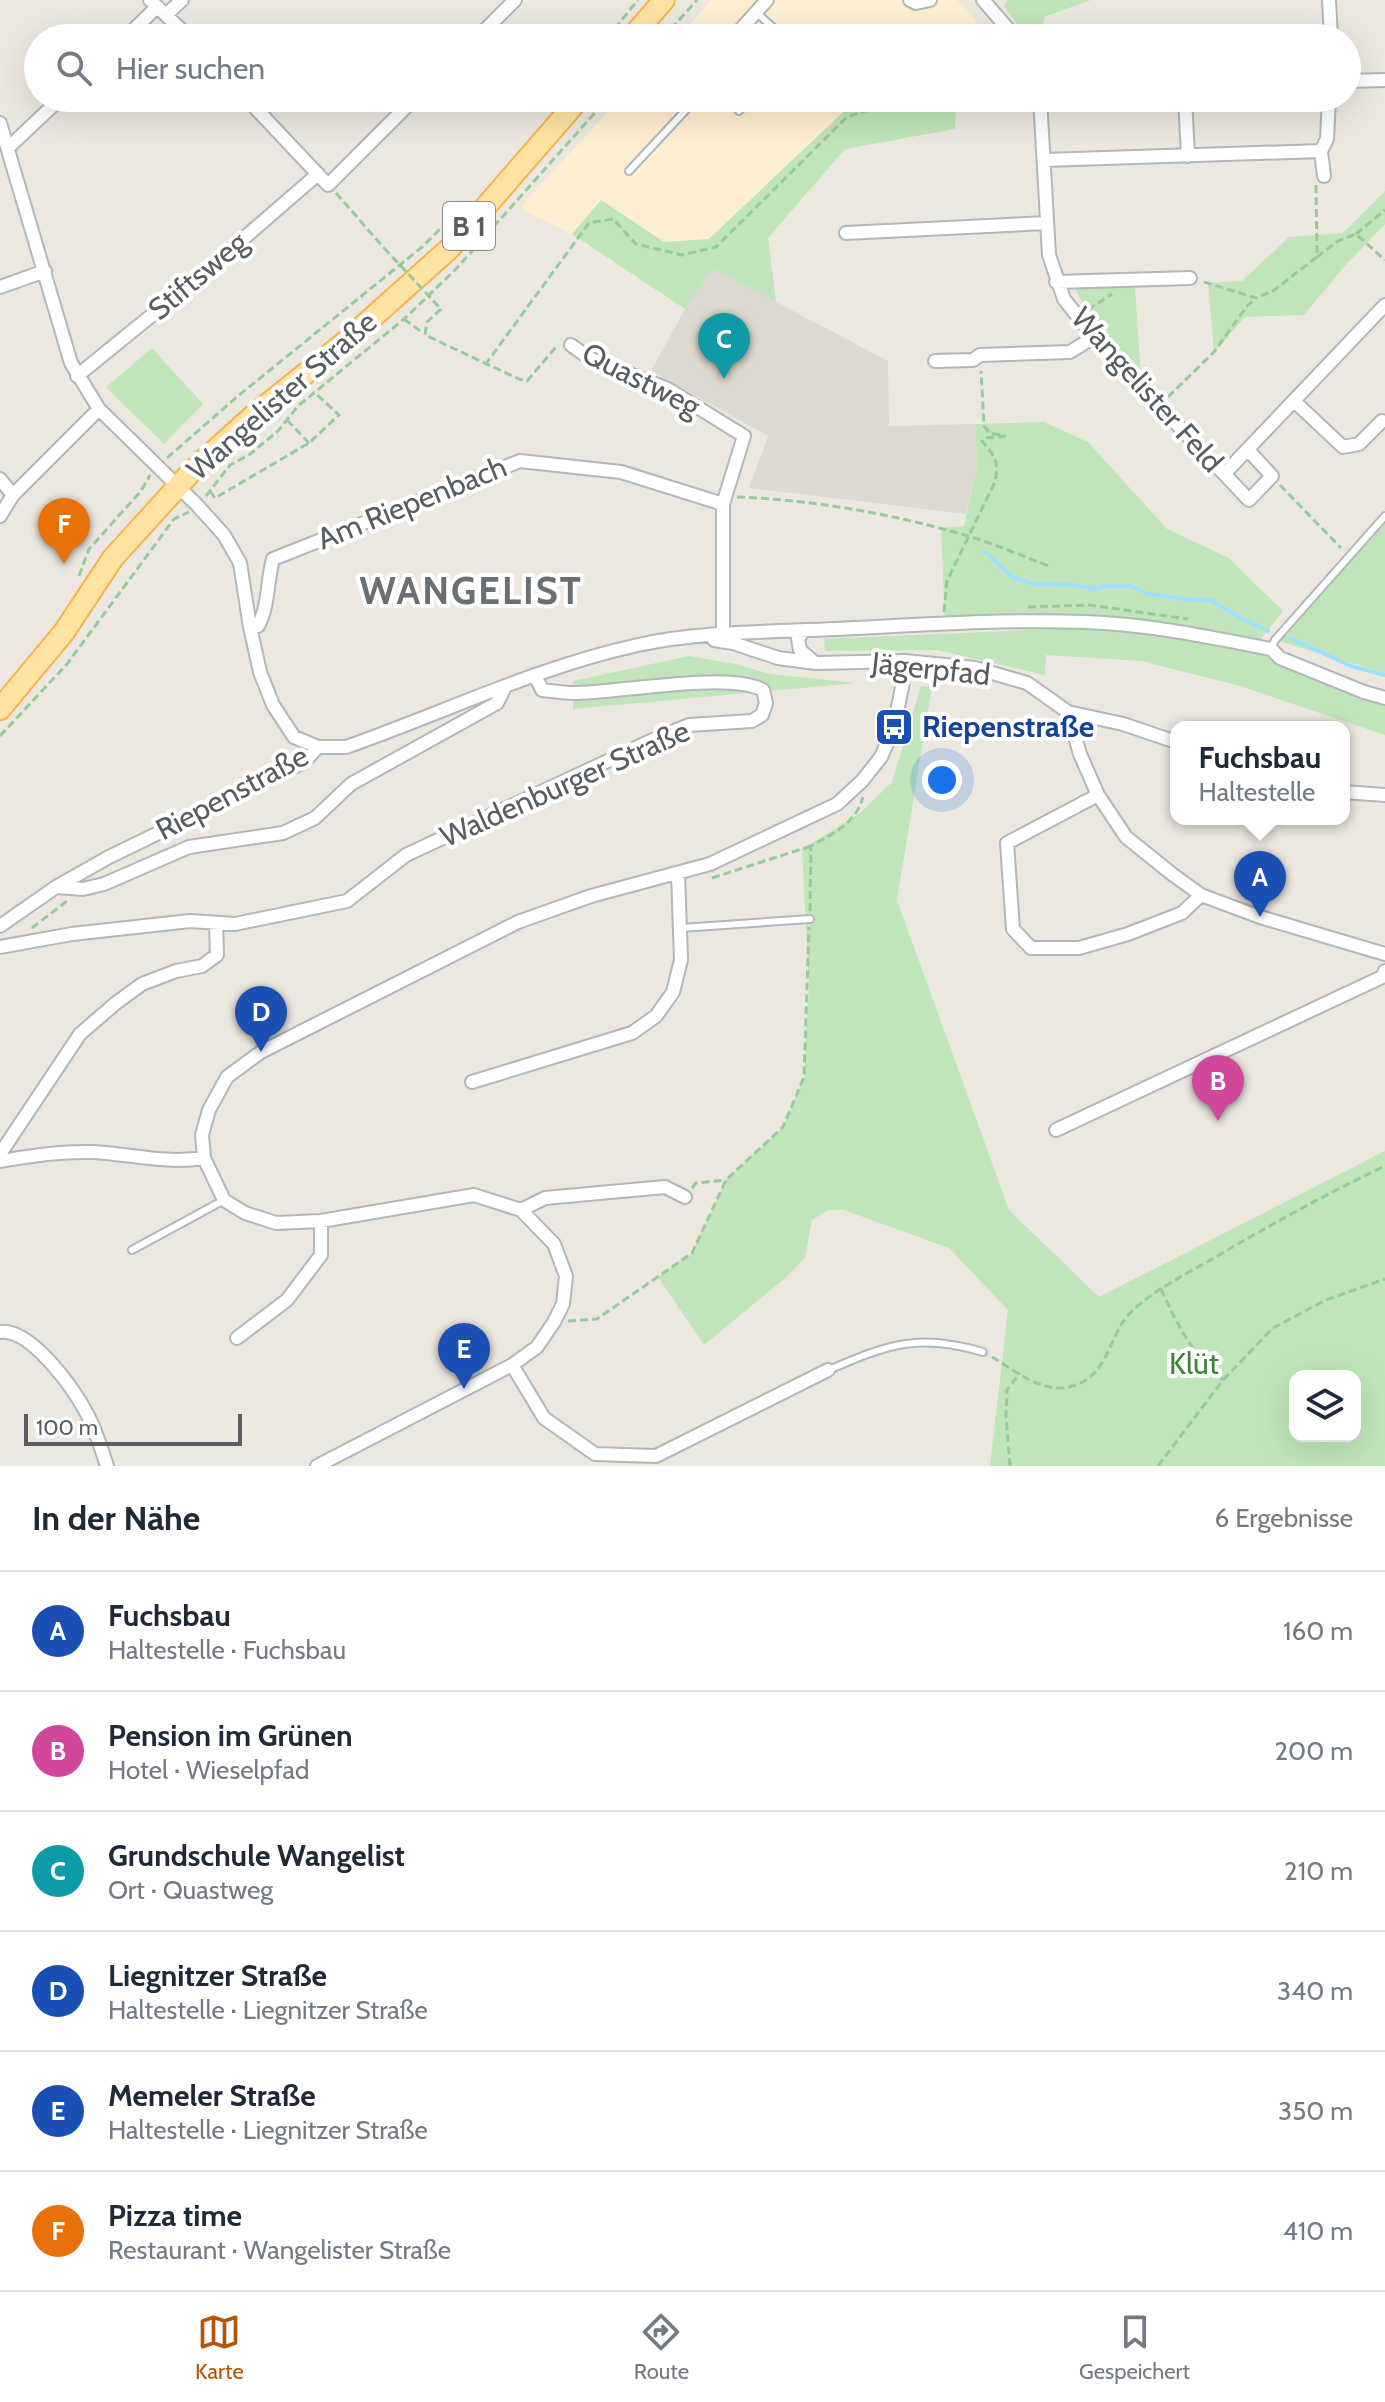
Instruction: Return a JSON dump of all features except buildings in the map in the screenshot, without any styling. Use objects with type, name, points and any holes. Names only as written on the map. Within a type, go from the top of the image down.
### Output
[{"type":"main road","points":[[643,24],[664,0]]},
{"type":"main road","name":"Wangelister Straße","points":[[0,709],[64,632],[120,549],[192,471],[449,249],[568,112]]},
{"type":"street","points":[[140,24],[158,7],[182,0]]},
{"type":"street","points":[[491,24],[515,0]]},
{"type":"street","points":[[744,24],[767,0]]},
{"type":"street","points":[[910,0],[916,3],[930,0]]},
{"type":"street","points":[[983,0],[1004,24]]},
{"type":"street","points":[[1329,0],[1330,24]]},
{"type":"street","points":[[158,7],[176,24]]},
{"type":"street","points":[[1361,81],[1385,80]]},
{"type":"street","points":[[8,148],[46,112]]},
{"type":"street","points":[[259,112],[328,185],[401,112]]},
{"type":"street","name":"Wangelister Feld","points":[[1041,112],[1049,255],[1064,299],[1094,337],[1249,500],[1272,476],[1248,450]]},
{"type":"street","points":[[1186,112],[1188,156]]},
{"type":"street","points":[[1324,176],[1321,151],[1327,139],[1328,112]]},
{"type":"street","points":[[0,123],[77,376],[99,409],[224,535],[240,563],[260,672],[273,705],[294,737],[318,747]]},
{"type":"street","points":[[1044,160],[1321,151]]},
{"type":"street","name":"Stiftsweg","points":[[77,376],[318,174]]},
{"type":"street","points":[[846,233],[1047,223]]},
{"type":"street","points":[[0,287],[45,271]]},
{"type":"street","points":[[1056,282],[1190,278]]},
{"type":"street","points":[[1224,474],[1385,305]]},
{"type":"street","points":[[935,361],[973,360],[980,355],[1070,352],[1094,337]]},
{"type":"street","name":"Quastweg","points":[[571,345],[589,358],[668,389],[744,436],[724,500],[723,635]]},
{"type":"street","points":[[1294,401],[1343,447],[1359,444],[1382,421]]},
{"type":"street","points":[[2,510],[13,495],[99,409]]},
{"type":"street","name":"Am Riepenbach","points":[[250,627],[258,626],[264,616],[268,575],[273,559],[520,461],[621,472],[724,500]]},
{"type":"street","points":[[0,479],[13,495]]},
{"type":"street","name":"Riepenstraße","points":[[0,926],[56,887],[109,857],[304,762],[318,747],[346,747],[535,675],[641,644],[804,630],[1086,622],[1164,629],[1271,649],[1280,658],[1385,698]]},
{"type":"street","points":[[804,630],[798,639],[800,650],[816,663]]},
{"type":"street","name":"Jägerpfad","points":[[699,638],[733,643],[778,658],[816,663],[905,661],[975,668],[1027,683],[1068,712],[1123,724],[1170,740]]},
{"type":"street","points":[[317,1466],[512,1365],[537,1347],[563,1304],[566,1276],[554,1244],[521,1210],[474,1195],[321,1221],[276,1223],[245,1213],[224,1200],[204,1158],[202,1135],[209,1110],[227,1077],[261,1052],[518,922],[591,896],[710,864],[837,804],[881,757],[894,727],[905,661]]},
{"type":"street","name":"Waldenburger Straße","points":[[216,924],[235,924],[347,901],[406,855],[461,829],[689,725],[752,721],[762,715],[766,703],[763,690],[750,684],[573,693],[542,690],[535,675]]},
{"type":"street","name":"Riepenstraße","points":[[56,887],[83,889],[104,884],[189,847],[283,833],[315,818],[351,784],[497,703],[505,687]]},
{"type":"street","points":[[1068,712],[1080,754],[1098,795],[1126,837],[1201,895],[1260,917],[1385,954]]},
{"type":"street","points":[[1350,792],[1385,795]]},
{"type":"street","points":[[1098,795],[1007,843],[1013,929],[1031,948],[1079,948],[1128,934],[1182,913],[1201,895]]},
{"type":"street","points":[[472,1082],[632,1033],[656,1016],[673,992],[681,960],[678,873]]},
{"type":"street","points":[[0,947],[72,934],[190,921],[216,924],[217,955],[202,966],[176,971],[142,984],[80,1034],[0,1154]]},
{"type":"street","points":[[1056,1130],[1382,977],[1385,971]]},
{"type":"street","points":[[0,1161],[51,1153],[95,1152],[154,1161],[204,1158]]},
{"type":"street","points":[[521,1210],[545,1198],[665,1187],[685,1197]]},
{"type":"street","points":[[237,1338],[287,1300],[321,1255],[321,1221]]},
{"type":"street","points":[[0,1332],[5,1331],[26,1341],[48,1360],[71,1387],[87,1415],[107,1466]]},
{"type":"street","points":[[512,1365],[544,1418],[595,1454],[656,1456],[828,1370]]},
{"type":"lane","points":[[755,11],[769,24]]},
{"type":"lane","points":[[629,171],[684,112]]},
{"type":"lane","points":[[1271,649],[1275,640],[1385,516]]},
{"type":"lane","points":[[680,928],[810,919]]},
{"type":"lane","points":[[132,1250],[224,1200]]},
{"type":"lane","points":[[828,1370],[882,1347],[917,1341],[950,1342],[983,1352]]},
{"type":"path","points":[[618,24],[638,0]]},
{"type":"path","points":[[676,24],[697,0]]},
{"type":"path","points":[[986,24],[996,14]]},
{"type":"path","points":[[485,365],[589,223],[613,219],[636,244],[682,255],[716,247],[847,117],[862,112]]},
{"type":"path","points":[[1317,257],[1314,187],[1324,176]]},
{"type":"path","points":[[328,185],[441,309],[427,322],[425,335]]},
{"type":"path","points":[[174,451],[422,247],[462,207]]},
{"type":"path","points":[[1159,405],[1214,352],[1256,298],[1273,291],[1338,241],[1356,234],[1385,210]]},
{"type":"path","points":[[1356,234],[1385,260]]},
{"type":"path","points":[[1190,278],[1256,298]]},
{"type":"path","points":[[1079,317],[1131,280]]},
{"type":"path","points":[[314,392],[339,415],[309,443],[215,498],[209,490],[230,465],[249,455],[278,431],[314,392],[404,319],[425,335],[485,365],[527,381],[556,347],[571,345]]},
{"type":"path","points":[[944,612],[947,581],[994,484],[999,467],[995,455],[982,441],[1005,436],[990,433],[984,426],[980,355]]},
{"type":"path","points":[[287,420],[309,443]]},
{"type":"path","points":[[1272,476],[1349,556]]},
{"type":"path","points":[[77,581],[89,549],[141,491],[148,477]]},
{"type":"path","points":[[724,500],[791,501],[872,514],[968,536],[1049,566]]},
{"type":"path","points":[[0,736],[67,664],[174,519]]},
{"type":"path","points":[[705,880],[732,874],[811,846],[838,831],[859,814],[871,770]]},
{"type":"path","points":[[554,1322],[597,1319],[692,1253],[726,1180],[783,1127],[804,1077],[811,846]]},
{"type":"path","points":[[15,944],[22,935],[83,889]]},
{"type":"path","points":[[983,1352],[1034,1382],[1054,1389],[1071,1387],[1087,1379],[1104,1363],[1114,1338],[1130,1312],[1161,1289],[1313,1201],[1385,1166]]},
{"type":"path","points":[[685,1197],[696,1183],[726,1180]]},
{"type":"path","points":[[1158,1466],[1223,1380],[1273,1328],[1326,1300],[1385,1279]]},
{"type":"path","points":[[1161,1289],[1200,1361],[1223,1380]]},
{"type":"path","points":[[1010,1466],[1007,1390],[1020,1373]]},
{"type":"shaded area","points":[[712,0],[956,0],[978,21],[975,24],[690,24]]},
{"type":"shaded area","points":[[608,112],[843,112],[709,239],[664,242],[601,200],[572,234],[524,211],[521,206]]},
{"type":"shaded area","points":[[712,268],[888,361],[889,426],[975,424],[977,467],[966,514],[749,488],[768,436],[651,371]]},
{"type":"green space","points":[[1007,0],[1091,0],[1044,17],[1044,24],[1017,24],[1004,6]]},
{"type":"green space","points":[[843,112],[956,112],[955,129],[845,149],[768,238],[776,302],[712,268],[685,309],[572,234],[601,200],[664,242],[709,239]]},
{"type":"green space","points":[[1385,191],[1385,224],[1304,315],[1245,317],[1214,352],[1208,283],[1242,281],[1289,237],[1343,233]]},
{"type":"green space","points":[[1075,288],[1135,288],[1141,376],[1098,333]]},
{"type":"green space","points":[[152,348],[203,404],[164,444],[106,387]]},
{"type":"green space","points":[[1044,422],[1088,442],[1167,529],[1229,558],[1283,611],[1261,639],[1164,629],[945,624],[941,528],[964,526],[977,467],[975,424]]},
{"type":"green space","points":[[1385,516],[1385,673],[1275,640]]},
{"type":"green space","points":[[1074,628],[1162,634],[1265,654],[1286,669],[1385,705],[1385,735],[1240,686],[1141,661],[1046,655],[1045,675],[937,650],[825,651],[824,639]]},
{"type":"green space","points":[[689,656],[770,674],[856,683],[573,709],[573,681]]},
{"type":"green space","name":"Klüt","points":[[921,686],[932,687],[897,900],[1009,1210],[1099,1297],[1385,1151],[1385,1466],[990,1466],[1008,1310],[949,1248],[844,1210],[828,1210],[812,1220],[805,1258],[704,1345],[658,1277],[692,1253],[726,1180],[783,1127],[804,1077],[809,987],[802,849],[859,814],[892,782]]},
{"type":"waterway","points":[[985,552],[1011,576],[1033,584],[1095,589],[1131,586],[1148,594],[1211,600],[1268,631]]},
{"type":"waterway","points":[[1290,638],[1351,666],[1385,675]]},
{"type":"place","name":"Grundschule Wangelist","points":[[724,379]]},
{"type":"place","name":"Pizza time","points":[[64,564]]},
{"type":"place","name":"Riepenstraße","points":[[894,727]]},
{"type":"place","name":"Fuchsbau","points":[[1260,917]]},
{"type":"place","name":"Liegnitzer Straße","points":[[261,1052]]},
{"type":"place","name":"Pension im Grünen","points":[[1218,1121]]},
{"type":"place","name":"Memeler Straße","points":[[464,1389]]},
{"type":"district","name":"WANGELIST","points":[[471,591]]}]
